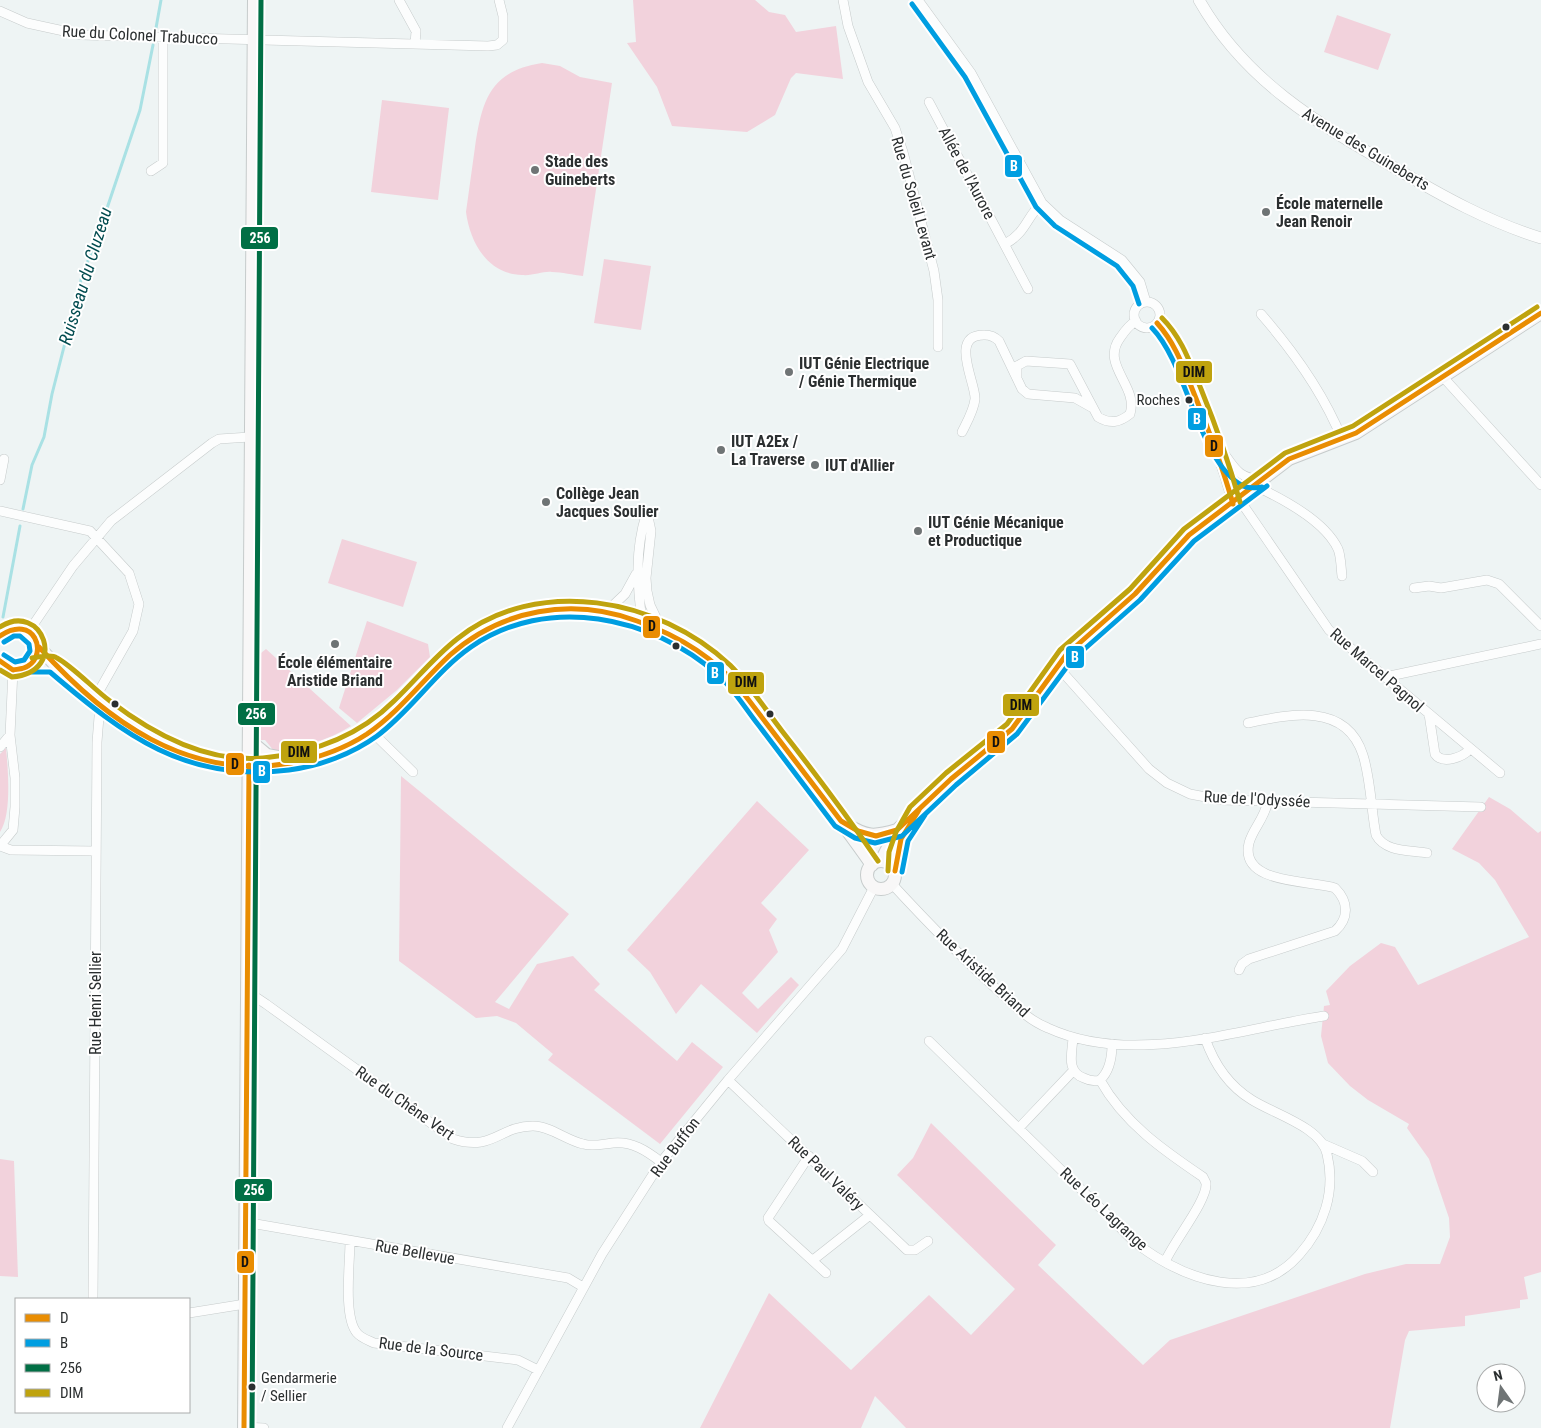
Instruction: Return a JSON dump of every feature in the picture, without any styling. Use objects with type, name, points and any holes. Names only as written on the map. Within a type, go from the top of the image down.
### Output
[{"type":"main road","points":[[244,1427],[254,0]]},
{"type":"main road","points":[[916,812],[903,834],[896,854],[893,878],[882,889],[874,887],[867,877],[897,830],[916,812],[951,779],[1012,729],[1057,666],[1135,594],[1189,535],[1289,459],[1356,433],[1541,313]]},
{"type":"main road","points":[[38,647],[53,664],[105,708],[144,734],[193,758],[249,765],[285,764],[308,759],[340,748],[371,731],[387,718],[460,646],[496,624],[528,612],[565,608],[606,612],[642,620],[661,628],[718,665],[738,686],[841,821],[876,863],[890,864],[893,878]]},
{"type":"main road","points":[[0,636],[6,628],[28,631],[37,641],[38,647],[36,660],[32,665]]},
{"type":"main road","points":[[0,661],[13,670],[32,665],[53,664]]},
{"type":"main road","points":[[249,740],[267,755],[276,758],[308,759]]},
{"type":"main road","points":[[841,821],[858,831],[876,836],[897,830]]},
{"type":"street","points":[[399,0],[416,31],[415,44]]},
{"type":"street","name":"Rue du Colonel Trabucco","points":[[0,11],[27,23],[68,33],[253,40],[497,45],[503,40],[504,32],[499,0]]},
{"type":"street","name":"Rue du Soleil Levant","points":[[843,0],[848,26],[868,82],[895,128],[903,152],[934,271],[938,300],[938,347]]},
{"type":"street","points":[[918,0],[971,73],[1042,203],[1060,220],[1122,260],[1140,282],[1146,302],[1157,307],[1160,315],[1157,323],[1146,327],[1136,321]]},
{"type":"street","name":"Avenue des Guineberts","points":[[1199,0],[1231,45],[1252,70],[1275,92],[1323,127],[1477,214],[1510,228],[1541,238]]},
{"type":"street","points":[[151,171],[163,163],[163,37]]},
{"type":"street","name":"Allée de l'Aurore","points":[[929,102],[1028,289]]},
{"type":"street","points":[[1005,244],[1021,234],[1034,212],[1042,203]]},
{"type":"street","points":[[1006,354],[1026,361],[1070,364],[1091,407],[1098,417],[1114,422],[1122,420],[1130,414],[1132,398],[1113,355],[1116,343],[1136,321],[1136,309],[1146,302]]},
{"type":"street","points":[[1261,314],[1284,340],[1312,379],[1330,409],[1342,439]]},
{"type":"street","points":[[1157,323],[1168,334],[1176,348],[1215,442],[1236,471],[1246,479],[1259,483],[1322,528],[1338,549],[1342,576]]},
{"type":"street","points":[[962,432],[975,399],[966,360],[969,344],[978,335],[992,336],[999,341],[1022,389],[1028,394],[1075,398],[1091,407]]},
{"type":"street","points":[[1017,378],[1018,366],[1026,361]]},
{"type":"street","points":[[1443,377],[1541,485]]},
{"type":"street","points":[[28,631],[73,566],[111,521],[212,443],[226,438],[250,436]]},
{"type":"street","name":"Rue Marcel Pagnol","points":[[1215,442],[1236,501],[1329,630],[1500,774]]},
{"type":"street","points":[[0,480],[4,459]]},
{"type":"street","points":[[0,511],[90,531],[129,573],[139,604],[133,631],[94,700]]},
{"type":"street","points":[[642,620],[636,574],[642,530],[647,512],[651,531],[646,578],[647,591],[650,605],[661,628]]},
{"type":"street","points":[[606,612],[625,594],[636,574]]},
{"type":"street","points":[[1414,588],[1429,586],[1441,588],[1487,580],[1499,584],[1541,626]]},
{"type":"street","points":[[1385,677],[1541,644]]},
{"type":"street","name":"Rue de l'Odyssée","points":[[1057,666],[1149,769],[1167,783],[1190,794],[1213,798],[1268,801],[1481,807]]},
{"type":"street","points":[[13,670],[10,735],[15,778],[15,807],[13,830],[0,846],[11,850],[96,851]]},
{"type":"street","name":"Rue Henri Sellier","points":[[93,1298],[98,725],[99,717],[105,708]]},
{"type":"street","points":[[1428,714],[1438,759],[1443,760],[1465,755],[1470,749]]},
{"type":"street","points":[[1248,723],[1288,715],[1323,717],[1348,729],[1364,756],[1376,835],[1380,842],[1388,847],[1426,853]]},
{"type":"street","points":[[371,731],[413,772]]},
{"type":"street","points":[[0,747],[10,735]]},
{"type":"street","points":[[1239,970],[1242,964],[1249,959],[1335,931],[1342,924],[1346,913],[1346,904],[1335,888],[1267,876],[1257,870],[1251,861],[1248,851],[1250,842],[1265,815],[1268,801]]},
{"type":"street","name":"Rue Aristide Briand","points":[[893,878],[983,977],[1025,1015],[1046,1028],[1073,1038],[1112,1044],[1165,1044],[1324,1016]]},
{"type":"street","name":"Rue Buffon","points":[[507,1428],[602,1254],[661,1162],[728,1080],[842,948],[874,887]]},
{"type":"street","name":"Rue du Chêne Vert","points":[[248,997],[257,998],[266,1004],[453,1139],[478,1144],[520,1128],[534,1126],[584,1144],[628,1143],[642,1148],[661,1162]]},
{"type":"street","points":[[1073,1038],[1071,1063],[1073,1071],[1080,1077],[1094,1082],[1106,1075],[1112,1056],[1112,1044]]},
{"type":"street","points":[[1205,1038],[1218,1067],[1230,1082],[1251,1100],[1304,1128],[1323,1144],[1362,1161],[1373,1172]]},
{"type":"street","name":"Rue Léo Lagrange","points":[[929,1041],[1140,1246],[1164,1262],[1192,1275],[1218,1283],[1245,1283],[1263,1280],[1278,1273],[1304,1248],[1320,1222],[1329,1201],[1330,1168],[1323,1144]]},
{"type":"street","points":[[1019,1128],[1073,1071]]},
{"type":"street","name":"Rue Paul Valéry","points":[[728,1080],[907,1250],[915,1250],[928,1241]]},
{"type":"street","points":[[1100,1080],[1107,1092],[1136,1126],[1156,1145],[1203,1178],[1206,1183],[1207,1189],[1203,1198],[1171,1247],[1164,1262]]},
{"type":"street","points":[[808,1156],[768,1218],[826,1273]]},
{"type":"street","points":[[813,1260],[870,1215]]},
{"type":"street","name":"Rue Bellevue","points":[[245,1222],[568,1278],[583,1288]]},
{"type":"street","name":"Rue de la Source","points":[[350,1241],[350,1314],[356,1333],[363,1338],[374,1343],[518,1360],[538,1370]]},
{"type":"street","points":[[190,1314],[245,1304]]},
{"type":"street","points":[[244,1427],[264,1428]]},
{"type":"shaded area","points":[[633,0],[755,0],[769,12],[785,15],[796,32],[836,26],[843,79],[796,73],[791,78],[775,115],[747,132],[672,126],[657,87],[627,43],[636,42]]},
{"type":"shaded area","points":[[1337,15],[1391,34],[1378,70],[1324,52]]},
{"type":"shaded area","points":[[542,63],[560,66],[580,77],[612,83],[583,276],[560,272],[522,275],[499,269],[482,254],[476,245],[468,223],[466,212],[475,147],[481,115],[486,102],[492,90],[511,73],[524,67]]},
{"type":"shaded area","points":[[382,100],[449,108],[438,200],[371,192]]},
{"type":"shaded area","points":[[604,259],[651,266],[641,330],[594,323]]},
{"type":"shaded area","points":[[342,539],[417,562],[403,607],[328,583]]},
{"type":"shaded area","points":[[367,621],[428,644],[430,657],[397,690],[357,723],[339,708]]},
{"type":"shaded area","points":[[266,649],[351,726],[323,739],[274,751],[265,740],[261,740],[261,653]]},
{"type":"shaded area","points":[[6,748],[8,803],[4,824],[0,832],[0,754]]},
{"type":"shaded area","points":[[401,776],[569,914],[495,1002],[509,1009],[537,964],[573,956],[600,984],[594,990],[677,1061],[692,1042],[723,1067],[660,1144],[548,1060],[553,1054],[516,1023],[497,1016],[476,1018],[399,961]]},
{"type":"shaded area","points":[[1489,797],[1510,809],[1538,833],[1541,831],[1541,1272],[1524,1277],[1528,1299],[1520,1300],[1520,1308],[1465,1316],[1465,1326],[1409,1331],[1405,1340],[1390,1428],[906,1428],[875,1396],[861,1428],[700,1428],[769,1293],[851,1370],[929,1295],[971,1335],[1015,1289],[897,1175],[913,1158],[931,1123],[1056,1245],[1038,1265],[1143,1365],[1170,1340],[1365,1274],[1406,1264],[1440,1264],[1450,1237],[1449,1218],[1429,1159],[1407,1128],[1409,1124],[1368,1100],[1350,1086],[1328,1063],[1321,1036],[1324,1006],[1330,1005],[1326,991],[1350,966],[1381,943],[1395,947],[1418,985],[1529,937],[1495,880],[1479,863],[1452,849]]},
{"type":"shaded area","points":[[757,801],[809,850],[761,903],[777,919],[769,930],[778,952],[742,993],[758,1009],[791,977],[799,985],[757,1033],[701,984],[676,1014],[650,972],[627,950]]},
{"type":"shaded area","points":[[0,1159],[14,1161],[18,1277],[0,1276]]},
{"type":"waterway","name":"Ruisseau du Cluzeau","points":[[156,28],[161,0]]},
{"type":"waterway","name":"Ruisseau du Cluzeau","points":[[23,509],[32,465],[44,437],[52,394],[83,272],[94,247],[140,110],[153,45]]},
{"type":"waterway","name":"Ruisseau du Cluzeau","points":[[3,617],[20,526]]},
{"type":"transit line","name":"256","points":[[252,1428],[261,0]]},
{"type":"transit line","name":"B","points":[[912,4],[965,77],[1036,207],[1055,226],[1117,266],[1133,286],[1139,304]]},
{"type":"transit line","name":"DIM","points":[[888,871],[889,852],[896,832],[910,807],[946,773],[1007,724],[1060,650],[1130,589],[1184,529],[1285,453],[1353,426],[1537,307]]},
{"type":"transit line","name":"D","points":[[39,647],[92,698],[120,721],[151,739],[183,753],[217,763],[253,766],[291,763],[311,758],[340,748],[367,734],[390,716],[450,655],[470,639],[492,627],[515,618],[563,609],[588,610],[612,614],[637,621],[666,633],[694,648],[719,667],[741,690],[841,821],[858,831],[876,836],[897,830],[951,779],[1012,729],[1066,655],[1135,594],[1189,535],[1289,459],[1356,433],[1541,313]]},
{"type":"transit line","name":"DIM","points":[[1162,318],[1175,334],[1185,351],[1207,403],[1240,502]]},
{"type":"transit line","name":"D","points":[[1157,323],[1174,347],[1186,373],[1233,504]]},
{"type":"transit line","name":"B","points":[[1152,328],[1164,344],[1175,365],[1204,435],[1215,456],[1228,474],[1243,486],[1250,488],[1262,487]]},
{"type":"transit line","name":"B","points":[[32,672],[50,672],[104,716],[131,734],[159,749],[188,761],[219,769],[252,772],[289,770],[312,766],[335,758],[377,736],[390,726],[458,657],[471,647],[501,631],[532,621],[565,617],[598,619],[631,626],[662,638],[692,655],[718,675],[735,694],[835,826],[855,838],[875,843],[902,836],[956,785],[1017,734],[1072,660],[1140,600],[1194,541],[1267,486]]},
{"type":"transit line","name":"DIM","points":[[32,658],[48,656],[57,658],[144,725],[182,744],[222,756],[263,758],[300,752],[350,734],[380,714],[432,661],[457,639],[489,619],[523,607],[560,601],[597,603],[634,610],[669,624],[701,642],[730,665],[751,689],[819,779],[878,861]]},
{"type":"transit line","name":"DIM","points":[[0,627],[15,621],[28,623],[38,630],[44,640],[45,652],[40,663],[30,672],[12,677],[0,670]]},
{"type":"transit line","name":"D","points":[[0,636],[12,630],[22,629],[30,632],[35,638],[37,645],[37,653],[34,660],[25,668],[13,670],[0,661]]},
{"type":"transit line","name":"B","points":[[4,642],[14,636],[20,636],[29,644],[30,651],[24,660],[15,662],[4,655]]},
{"type":"transit line","name":"D","points":[[244,1428],[249,765]]},
{"type":"transit line","name":"D","points":[[895,871],[901,839],[919,810]]},
{"type":"transit line","name":"B","points":[[902,872],[908,841],[925,815]]},
{"type":"place","name":"Stade des Guineberts","points":[[535,170]]},
{"type":"place","name":"École maternelle Jean Renoir","points":[[1266,212]]},
{"type":"place","name":"IUT Génie Electrique / Génie Thermique","points":[[789,372]]},
{"type":"place","name":"Roches","points":[[1189,400]]},
{"type":"place","name":"IUT A2Ex / La Traverse","points":[[721,450]]},
{"type":"place","name":"IUT d'Allier","points":[[815,465]]},
{"type":"place","name":"Collège Jean Jacques Soulier","points":[[546,502]]},
{"type":"place","name":"IUT Génie Mécanique et Productique","points":[[918,531]]},
{"type":"place","name":"École élémentaire Aristide Briand","points":[[335,644]]},
{"type":"place","name":"Gendarmerie / Sellier","points":[[252,1387]]}]
